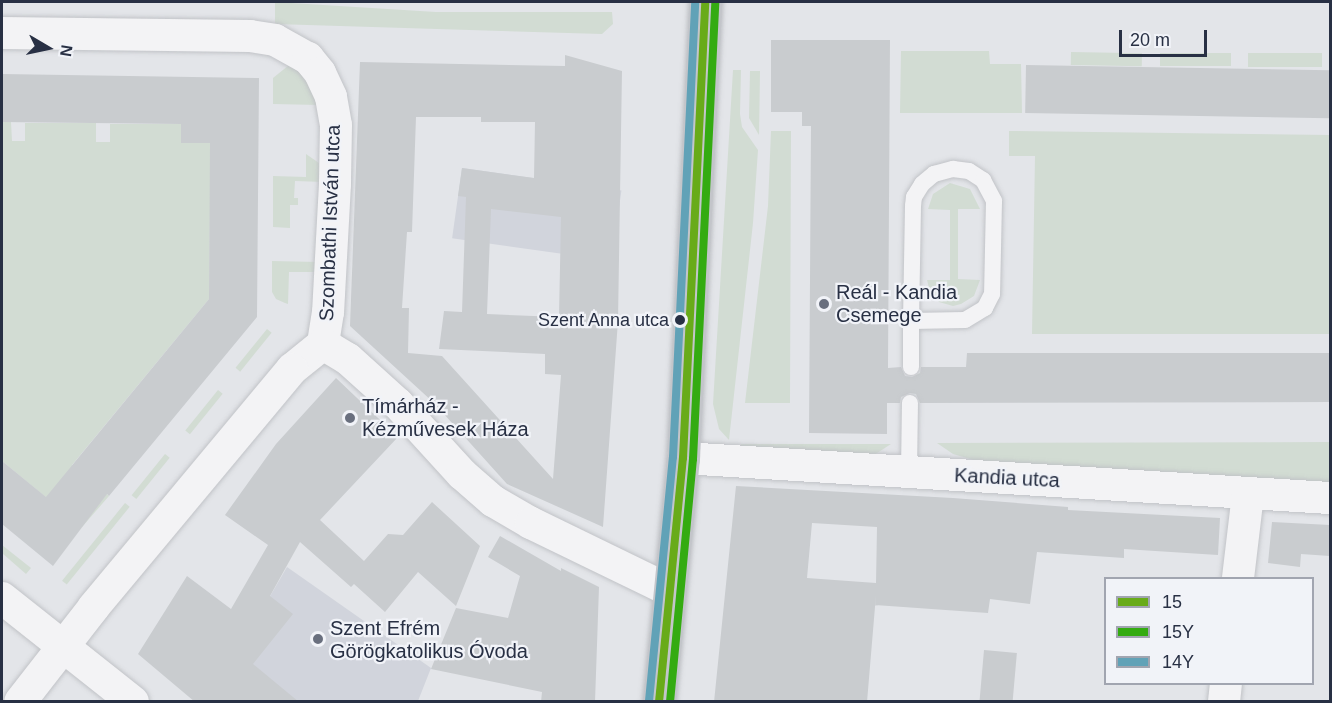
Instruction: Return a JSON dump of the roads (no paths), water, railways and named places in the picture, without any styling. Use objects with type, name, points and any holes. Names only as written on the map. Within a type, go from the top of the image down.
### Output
[{"type":"street","points":[[659,702],[683,458],[705,2]]},
{"type":"street","name":"Szombathi István utca","points":[[2,33],[250,36],[275,40],[308,57],[328,89],[336,125],[328,312],[323,344],[292,369],[20,702]]},
{"type":"street","points":[[323,344],[348,359],[398,404],[462,474],[493,501],[531,523],[669,590]]},
{"type":"street","name":"Kandia utca","points":[[683,458],[1330,498]]},
{"type":"street","points":[[1238,577],[1248,494]]},
{"type":"street","points":[[2,598],[134,702]]},
{"type":"street","points":[[1224,702],[1226,685]]},
{"type":"lane","points":[[911,321],[965,320],[985,308],[992,294],[994,201],[983,180],[969,171],[942,170],[927,178],[917,190],[913,206],[911,321],[911,367]]},
{"type":"lane","points":[[909,472],[910,403]]},
{"type":"place","name":"Reál - Kandia Csemege","points":[[824,304]]},
{"type":"place","name":"Szent Anna utca","points":[[680,320]]},
{"type":"place","name":"Tímárház - Kézművesek Háza","points":[[350,418]]},
{"type":"place","name":"Szent Efrém Görögkatolikus Óvoda","points":[[318,639]]}]
